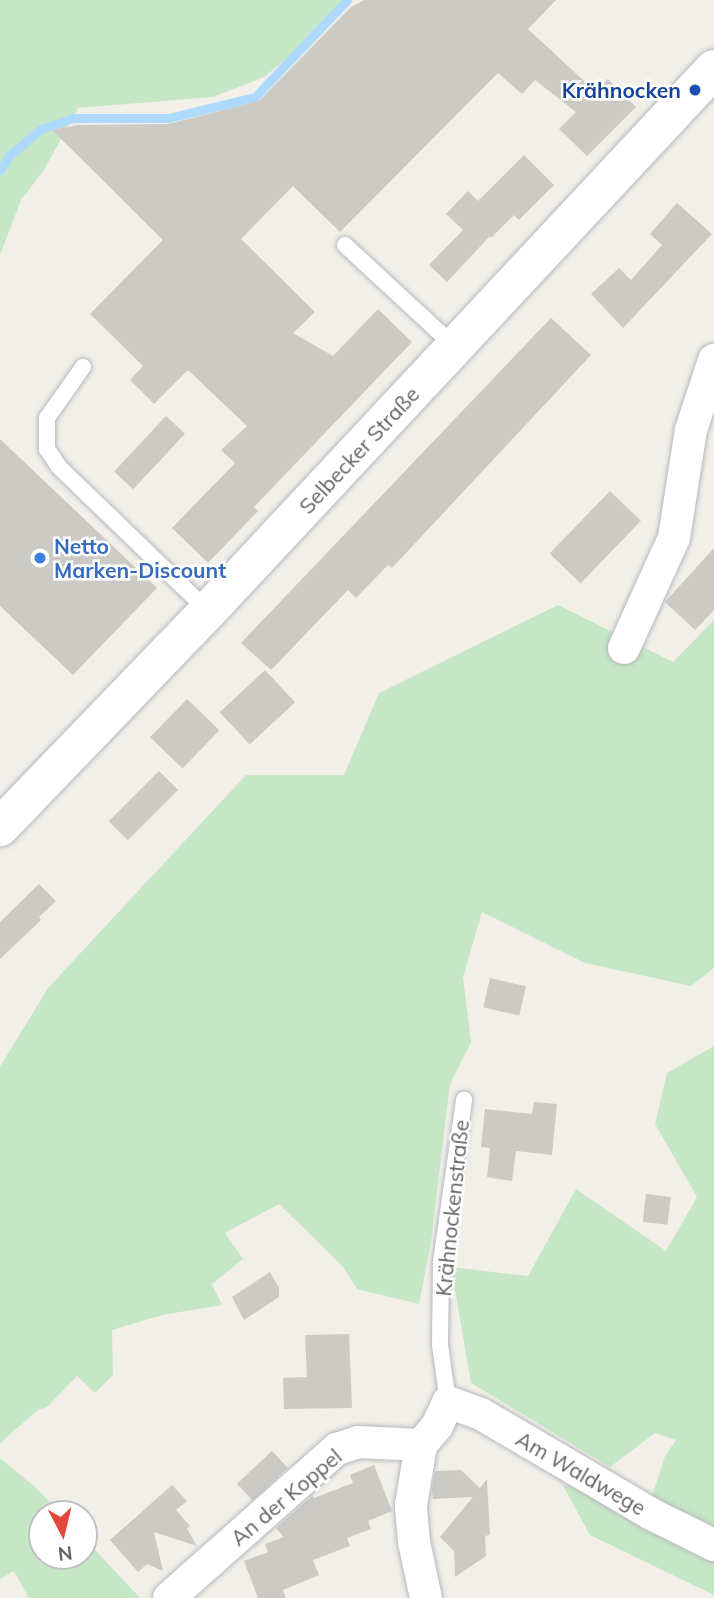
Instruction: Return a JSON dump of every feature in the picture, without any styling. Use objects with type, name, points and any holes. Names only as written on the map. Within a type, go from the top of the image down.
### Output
[{"type":"main road","name":"Selbecker Straße","points":[[0,827],[208,611],[714,69]]},
{"type":"street","points":[[624,648],[674,538],[691,430],[714,360]]},
{"type":"street","points":[[426,1598],[414,1542],[411,1505],[421,1444],[438,1426],[448,1402]]},
{"type":"street","name":"Am Waldwege","points":[[448,1402],[481,1414],[653,1515],[714,1545]]},
{"type":"street","name":"An der Koppel","points":[[169,1598],[337,1448],[358,1442],[421,1444]]},
{"type":"lane","points":[[345,245],[456,347]]},
{"type":"lane","points":[[83,367],[47,418],[47,449],[59,467],[208,611]]},
{"type":"lane","name":"Krähnockenstraße","points":[[448,1402],[440,1345],[441,1262],[464,1100]]},
{"type":"green space","points":[[0,0],[344,0],[293,54],[264,77],[213,97],[78,108],[44,170],[21,200],[0,255]]},
{"type":"green space","points":[[558,605],[673,662],[714,620],[714,968],[691,986],[585,963],[482,912],[463,977],[471,1042],[450,1084],[431,1242],[419,1304],[357,1289],[343,1267],[279,1204],[225,1233],[243,1259],[212,1284],[222,1305],[162,1315],[112,1330],[113,1375],[95,1393],[77,1376],[47,1407],[38,1410],[0,1443],[0,1067],[48,988],[246,775],[344,775],[379,693]]},
{"type":"green space","points":[[714,1046],[714,1595],[590,1535],[562,1484],[617,1503],[645,1518],[665,1456],[676,1440],[655,1433],[610,1467],[471,1383],[451,1267],[528,1276],[576,1189],[666,1251],[697,1197],[655,1124],[667,1073]]},
{"type":"green space","points":[[0,1458],[48,1500],[28,1500],[28,1570],[98,1570],[98,1553],[140,1598],[29,1598],[14,1571],[0,1579]]},
{"type":"building","points":[[364,0],[556,0],[528,29],[596,92],[608,79],[636,107],[587,156],[559,129],[576,112],[535,80],[522,94],[498,73],[340,232],[293,186],[241,239],[315,312],[293,333],[333,356],[378,309],[412,342],[254,507],[258,511],[208,563],[172,528],[235,463],[221,450],[247,426],[188,370],[154,404],[130,380],[143,366],[90,314],[163,240],[52,130],[77,125],[168,124],[259,101],[351,7]]},
{"type":"building","points":[[524,155],[554,185],[519,220],[514,215],[491,238],[490,236],[447,282],[429,265],[463,230],[446,214],[468,191],[478,201]]},
{"type":"building","points":[[677,203],[712,234],[623,328],[591,294],[619,268],[631,280],[662,245],[650,234]]},
{"type":"building","points":[[551,318],[591,355],[392,568],[388,565],[356,598],[348,590],[271,670],[241,643]]},
{"type":"building","points":[[166,416],[185,434],[133,489],[114,472]]},
{"type":"building","points":[[0,439],[157,588],[73,675],[0,606]]},
{"type":"building","points":[[610,491],[641,521],[580,583],[550,554]]},
{"type":"building","points":[[714,548],[714,610],[695,630],[665,602]]},
{"type":"building","points":[[265,670],[295,702],[250,744],[220,712]]},
{"type":"building","points":[[187,699],[219,730],[183,768],[150,737]]},
{"type":"building","points":[[159,771],[178,790],[128,840],[109,821]]},
{"type":"building","points":[[39,884],[56,901],[39,917],[41,920],[0,959],[0,922]]},
{"type":"building","points":[[490,978],[526,986],[519,1016],[483,1007]]},
{"type":"building","points":[[534,1102],[557,1104],[552,1155],[516,1151],[512,1181],[487,1177],[490,1148],[481,1147],[485,1109],[532,1114]]},
{"type":"building","points":[[646,1194],[671,1197],[667,1225],[643,1222]]},
{"type":"building","points":[[270,1272],[279,1288],[279,1297],[244,1320],[232,1297]]},
{"type":"building","points":[[349,1334],[352,1408],[284,1409],[283,1378],[307,1377],[305,1335]]},
{"type":"building","points":[[272,1451],[288,1468],[253,1501],[237,1484]]},
{"type":"building","points":[[374,1465],[392,1511],[368,1521],[371,1529],[347,1538],[350,1546],[313,1560],[319,1575],[283,1590],[286,1598],[258,1598],[244,1561],[268,1552],[265,1544],[284,1537],[276,1528],[312,1496],[314,1498],[353,1483],[350,1475]]},
{"type":"building","points":[[461,1470],[480,1488],[487,1479],[490,1535],[485,1536],[486,1556],[455,1577],[454,1551],[440,1537],[473,1497],[433,1499],[432,1490],[435,1471]]},
{"type":"building","points":[[172,1485],[187,1501],[176,1510],[190,1526],[187,1529],[197,1546],[154,1532],[163,1571],[147,1564],[138,1572],[110,1540]]},
{"type":"waterway","points":[[0,170],[10,155],[41,129],[73,118],[168,118],[255,97],[347,0]]},
{"type":"place","name":"Krähnocken","points":[[695,90]]},
{"type":"place","name":"Netto Marken-Discount","points":[[40,558]]}]
